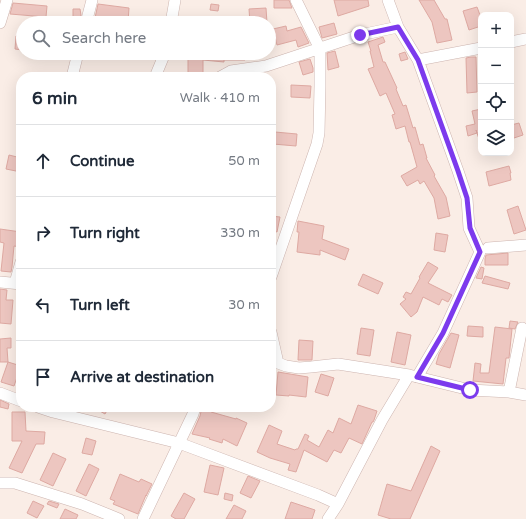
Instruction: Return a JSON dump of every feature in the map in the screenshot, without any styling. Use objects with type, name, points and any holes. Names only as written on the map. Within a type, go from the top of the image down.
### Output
[{"type":"street","points":[[0,23],[7,0]]},
{"type":"street","points":[[88,16],[92,0]]},
{"type":"street","points":[[172,16],[175,0]]},
{"type":"street","points":[[276,263],[317,144],[319,133],[320,49],[296,0]]},
{"type":"street","points":[[328,519],[338,504],[382,420],[443,333],[480,252],[470,228],[467,198],[418,60],[398,27],[388,0]]},
{"type":"street","points":[[240,72],[266,66],[360,35],[398,27]]},
{"type":"street","points":[[514,41],[526,39]]},
{"type":"street","points":[[418,60],[478,49]]},
{"type":"street","points":[[73,72],[76,60]]},
{"type":"street","points":[[157,72],[162,60]]},
{"type":"street","points":[[488,248],[526,245]]},
{"type":"street","points":[[0,282],[16,284]]},
{"type":"street","points":[[509,392],[522,328]]},
{"type":"street","points":[[276,354],[278,363],[286,366],[299,368],[338,364],[413,376],[470,390],[509,392],[526,395]]},
{"type":"street","points":[[0,393],[16,399]]},
{"type":"street","points":[[62,412],[179,443],[338,504]]},
{"type":"street","points":[[143,519],[194,412]]},
{"type":"street","points":[[0,483],[15,483],[82,504],[119,519]]},
{"type":"building","points":[[274,0],[289,0],[292,8],[274,8]]},
{"type":"building","points":[[334,0],[368,0],[369,6],[338,16]]},
{"type":"building","points":[[419,0],[434,0],[445,19],[447,19],[452,40],[437,43],[432,22]]},
{"type":"building","points":[[13,3],[47,6],[46,16],[10,14]]},
{"type":"building","points":[[98,4],[129,8],[128,16],[95,16]]},
{"type":"building","points":[[211,4],[219,5],[218,11],[210,10]]},
{"type":"building","points":[[477,7],[479,12],[478,27],[469,30],[463,11]]},
{"type":"building","points":[[266,8],[267,16],[250,16],[249,9]]},
{"type":"building","points":[[73,9],[80,9],[81,16],[73,16]]},
{"type":"building","points":[[334,23],[337,34],[322,38],[319,27]]},
{"type":"building","points":[[286,26],[287,31],[301,27],[309,43],[298,47],[296,40],[277,45],[276,28]]},
{"type":"building","points":[[383,37],[385,42],[378,45],[383,62],[385,62],[397,88],[396,89],[403,106],[406,105],[413,128],[415,127],[420,145],[423,144],[426,158],[446,197],[450,216],[438,219],[434,198],[424,181],[420,184],[418,180],[407,186],[401,176],[417,167],[410,142],[405,126],[396,129],[392,115],[395,114],[386,93],[380,96],[368,69],[374,67],[368,42]]},
{"type":"building","points":[[335,51],[339,67],[328,70],[327,53]]},
{"type":"building","points":[[405,52],[408,59],[401,61],[399,54]]},
{"type":"building","points":[[476,57],[477,92],[467,93],[466,58]]},
{"type":"building","points":[[310,59],[313,72],[303,75],[299,62]]},
{"type":"building","points":[[188,60],[203,60],[203,72],[188,72]]},
{"type":"building","points":[[203,60],[224,60],[224,62]]},
{"type":"building","points":[[291,85],[311,86],[310,98],[291,97]]},
{"type":"building","points":[[478,110],[478,120],[478,136],[477,133],[468,136],[466,126],[475,124],[472,111]]},
{"type":"building","points":[[519,123],[523,135],[514,138],[514,124]]},
{"type":"building","points":[[276,132],[297,134],[296,146],[276,144]]},
{"type":"building","points":[[9,155],[16,157],[16,171],[6,169]]},
{"type":"building","points":[[509,166],[511,180],[489,186],[486,172]]},
{"type":"building","points":[[518,206],[526,230],[514,234],[507,210]]},
{"type":"building","points":[[276,217],[280,217],[276,232]]},
{"type":"building","points":[[298,221],[324,226],[322,239],[349,249],[345,260],[320,250],[320,255],[297,252],[299,232],[297,232]]},
{"type":"building","points":[[0,229],[16,231],[16,246],[14,246],[11,272],[1,271],[4,243],[0,242]]},
{"type":"building","points":[[436,233],[448,235],[445,252],[434,250]]},
{"type":"building","points":[[508,253],[508,265],[485,265],[486,255]]},
{"type":"building","points":[[428,262],[438,268],[428,283],[452,295],[448,302],[442,299],[439,305],[423,297],[417,312],[411,317],[400,304],[406,299],[403,297],[406,292],[411,294]]},
{"type":"building","points":[[481,267],[484,268],[482,279],[476,278]]},
{"type":"building","points":[[363,274],[383,283],[378,294],[358,285]]},
{"type":"building","points":[[485,276],[510,283],[508,289],[482,283]]},
{"type":"building","points":[[0,289],[7,290],[6,300],[13,300],[11,324],[0,323]]},
{"type":"building","points":[[510,321],[518,322],[515,329],[509,328]]},
{"type":"building","points":[[468,326],[483,327],[483,337],[467,336]]},
{"type":"building","points":[[495,327],[512,329],[509,358],[506,358],[503,384],[473,381],[475,363],[481,364],[480,373],[489,373]]},
{"type":"building","points":[[361,328],[374,330],[370,356],[357,354]]},
{"type":"building","points":[[397,332],[411,335],[405,365],[391,362]]},
{"type":"building","points":[[451,333],[459,335],[450,368],[436,364],[439,354]]},
{"type":"building","points":[[11,338],[11,348],[7,348],[8,362],[0,362],[0,339]]},
{"type":"building","points":[[299,340],[313,341],[312,360],[298,360]]},
{"type":"building","points":[[8,362],[16,364],[16,380],[14,386],[1,382]]},
{"type":"building","points":[[278,372],[308,377],[306,397],[276,395]]},
{"type":"building","points":[[321,374],[334,378],[328,396],[315,392]]},
{"type":"building","points":[[0,400],[9,404],[8,409],[0,407]]},
{"type":"building","points":[[358,405],[377,411],[362,444],[349,438],[341,453],[334,450],[327,462],[304,450],[296,472],[288,470],[290,464],[257,452],[269,425],[282,431],[277,444],[295,450],[298,449],[305,434],[309,436],[307,440],[319,447],[328,430],[333,433],[339,418],[351,424]]},
{"type":"building","points":[[12,412],[25,412],[26,431],[45,432],[44,444],[36,444],[22,473],[9,468],[22,441],[12,441]]},
{"type":"building","points":[[201,412],[211,412],[236,418],[247,423],[237,446],[223,439],[222,443],[209,439],[210,438],[192,434]]},
{"type":"building","points":[[86,438],[96,441],[92,455],[82,453]]},
{"type":"building","points":[[431,446],[440,451],[410,519],[391,519],[378,515],[387,484],[411,491]]},
{"type":"building","points":[[53,453],[66,459],[53,486],[40,480]]},
{"type":"building","points":[[89,464],[99,469],[86,496],[76,491]]},
{"type":"building","points":[[210,465],[224,468],[218,495],[204,492]]},
{"type":"building","points":[[120,474],[139,482],[141,479],[152,484],[138,514],[113,504],[115,501],[110,499]]},
{"type":"building","points":[[248,476],[260,481],[251,498],[240,493]]},
{"type":"building","points":[[184,493],[195,499],[184,519],[176,519],[171,516]]},
{"type":"building","points":[[225,493],[233,495],[232,501],[224,499]]},
{"type":"building","points":[[33,501],[44,506],[37,518],[27,513]]},
{"type":"building","points":[[49,501],[59,504],[57,508],[47,504]]},
{"type":"building","points":[[291,502],[315,510],[312,519],[285,519]]},
{"type":"building","points":[[234,505],[246,511],[242,519],[226,519]]},
{"type":"building","points":[[65,509],[78,515],[76,519],[60,519]]},
{"type":"route","points":[[360,35],[398,27],[418,60],[467,198],[470,228],[480,252],[443,333],[417,377],[470,390]]}]
